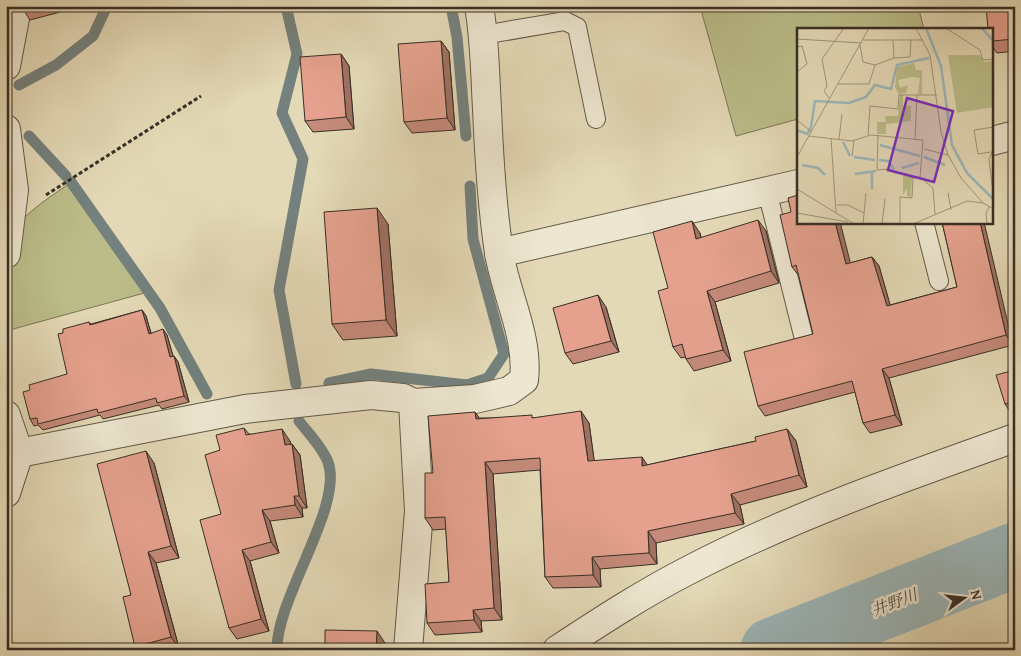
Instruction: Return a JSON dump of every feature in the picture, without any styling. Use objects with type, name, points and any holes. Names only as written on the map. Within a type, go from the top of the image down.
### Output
[{"type":"street","points":[[6,66],[14,18],[10,6]]},
{"type":"street","points":[[19,453],[245,409],[371,395],[402,398],[412,403],[492,395],[509,391],[524,380],[526,363],[523,346],[499,253],[488,143],[483,35],[479,6]]},
{"type":"street","points":[[6,129],[14,190],[6,254]]},
{"type":"street","points":[[994,140],[1015,135]]},
{"type":"street","points":[[499,253],[797,184]]},
{"type":"street","points":[[408,650],[419,511],[412,403]]},
{"type":"street","points":[[6,415],[19,453],[6,493]]},
{"type":"street","points":[[557,650],[622,608],[691,569],[823,509],[1015,438]]},
{"type":"lane","points":[[483,35],[565,21],[577,27],[596,119]]},
{"type":"lane","points":[[767,191],[803,335]]},
{"type":"lane","points":[[925,224],[939,281]]},
{"type":"path","points":[[10,224],[68,180],[201,96]]},
{"type":"green space","points":[[700,6],[918,6],[924,28],[797,28],[797,119],[736,136]]},
{"type":"green space","points":[[71,182],[148,292],[6,331],[10,260],[17,227],[35,208]]},
{"type":"building","points":[[986,6],[1015,6],[1015,39],[994,41],[994,28],[988,28]]},
{"type":"building","points":[[441,41],[447,118],[404,122],[398,44]]},
{"type":"building","points":[[341,54],[346,117],[305,121],[300,57]]},
{"type":"building","points":[[797,195],[797,224],[836,224],[846,264],[872,257],[887,306],[957,287],[942,224],[980,224],[1006,335],[882,369],[895,415],[863,423],[852,381],[758,406],[744,352],[813,334],[796,265],[792,267],[780,215],[791,212],[788,198]]},
{"type":"building","points":[[377,208],[386,320],[332,324],[324,212]]},
{"type":"building","points":[[758,220],[771,271],[707,291],[723,350],[686,359],[682,344],[673,347],[658,291],[668,288],[653,232],[692,221],[696,239]]},
{"type":"building","points":[[598,295],[611,341],[565,353],[553,308]]},
{"type":"building","points":[[142,310],[149,334],[163,329],[170,357],[174,356],[184,396],[157,403],[156,398],[98,413],[97,409],[38,424],[37,418],[30,419],[23,392],[30,390],[29,385],[67,374],[58,334],[63,333],[63,329],[89,322],[90,325]]},
{"type":"building","points":[[1015,370],[1015,402],[1005,404],[996,375]]},
{"type":"building","points":[[581,411],[588,461],[642,457],[642,466],[756,441],[755,437],[787,429],[799,475],[731,494],[735,513],[648,531],[649,553],[592,557],[593,575],[545,577],[540,458],[485,462],[494,608],[473,610],[474,620],[427,623],[425,584],[449,582],[445,517],[425,518],[425,473],[433,473],[428,416],[475,412],[476,419],[532,415],[532,418]]},
{"type":"building","points":[[244,428],[246,435],[282,429],[285,445],[292,444],[299,496],[294,496],[295,505],[262,510],[271,542],[242,550],[261,619],[229,628],[200,520],[221,514],[205,455],[220,450],[216,435]]},
{"type":"building","points":[[146,451],[171,546],[148,552],[171,637],[135,647],[123,597],[131,595],[97,464]]},
{"type":"building","points":[[325,630],[377,631],[376,650],[325,650]]},
{"type":"waterway","points":[[19,85],[56,65],[93,36],[107,6]]},
{"type":"waterway","points":[[286,6],[297,54],[282,113],[303,159],[279,290],[296,384]]},
{"type":"waterway","points":[[451,6],[457,37],[466,136]]},
{"type":"waterway","points":[[29,136],[66,176]]},
{"type":"waterway","points":[[71,182],[160,308],[207,394]]},
{"type":"waterway","points":[[329,383],[371,374],[467,385],[488,378],[504,354],[473,239],[470,186]]},
{"type":"waterway","points":[[277,650],[280,629],[287,605],[319,527],[327,503],[330,481],[328,462],[325,456],[299,421]]},
{"type":"waterway","name":"井野川","points":[[773,650],[1015,555]]}]
